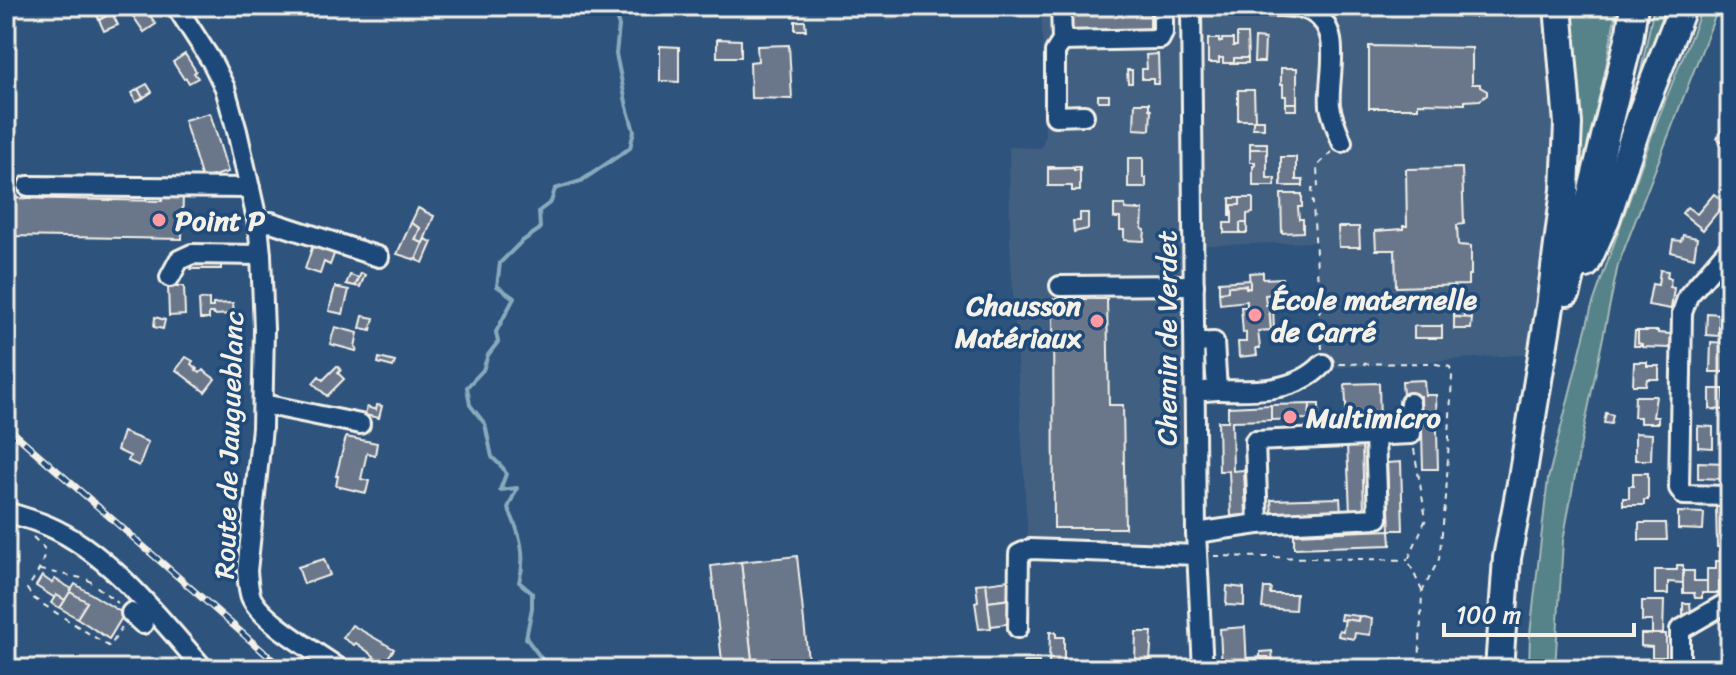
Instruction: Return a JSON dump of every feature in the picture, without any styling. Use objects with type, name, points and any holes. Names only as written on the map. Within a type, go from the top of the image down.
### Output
[{"type":"highway","points":[[1499,669],[1507,558],[1550,307],[1565,190],[1568,124],[1558,6]]},
{"type":"highway","points":[[1522,478],[1629,39],[1634,6]]},
{"type":"highway","points":[[1556,333],[1606,219],[1643,109],[1683,6]]},
{"type":"street","name":"Route de Jaugueblanc","points":[[176,6],[207,53],[225,88],[258,224],[264,329],[263,404],[247,571],[251,598],[268,619],[340,669]]},
{"type":"street","points":[[1061,6],[1062,41],[1055,52],[1055,116],[1084,115]]},
{"type":"street","points":[[1062,41],[1160,39],[1163,33],[1163,6]]},
{"type":"street","name":"Chemin de Verdet","points":[[1191,6],[1196,533],[1203,669]]},
{"type":"street","points":[[1249,6],[1310,10],[1323,21],[1332,37],[1330,108],[1342,142]]},
{"type":"street","points":[[28,186],[250,188]]},
{"type":"street","points":[[258,224],[271,222],[379,257]]},
{"type":"street","points":[[1730,247],[1688,296],[1682,313],[1679,488],[1684,495],[1730,496]]},
{"type":"street","points":[[170,277],[179,260],[192,254],[261,255]]},
{"type":"street","points":[[1060,286],[1194,285]]},
{"type":"street","points":[[1195,343],[1214,342],[1215,390]]},
{"type":"street","points":[[1194,392],[1259,391],[1313,375],[1323,364]]},
{"type":"street","points":[[1258,524],[1255,441],[1411,434],[1410,403]]},
{"type":"street","points":[[263,404],[360,424]]},
{"type":"street","points":[[1196,533],[1258,524],[1378,518],[1375,436]]},
{"type":"street","points":[[6,512],[49,527],[84,546],[147,605],[204,669]]},
{"type":"street","points":[[1018,628],[1019,554],[1030,549],[1197,555]]},
{"type":"street","points":[[1680,669],[1680,630],[1730,601]]},
{"type":"path","points":[[1323,364],[1312,189],[1318,189],[1317,166],[1342,142]]},
{"type":"path","points":[[1411,434],[1426,519],[1408,560],[1422,592],[1419,669]]},
{"type":"path","points":[[29,535],[44,548],[45,556],[27,589],[33,598],[110,647],[137,618],[87,579],[40,570]]},
{"type":"path","points":[[1197,555],[1408,560]]},
{"type":"shaded area","points":[[882,6],[1034,6],[885,21]]},
{"type":"shaded area","points":[[1041,6],[1617,6],[1601,103],[1545,353],[1321,369],[1316,242],[1182,246],[1188,552],[1028,544],[1010,245],[1009,147],[1041,148],[1045,135]]},
{"type":"green space","points":[[1563,6],[1617,6],[1583,194],[1573,192]]},
{"type":"green space","points":[[1654,6],[1676,6],[1635,100]]},
{"type":"green space","points":[[1703,6],[1719,6],[1618,265],[1563,541],[1555,669],[1529,669],[1530,634],[1548,479],[1591,309],[1656,124]]},
{"type":"building","points":[[780,6],[814,6],[814,8],[780,10]]},
{"type":"building","points":[[1072,6],[1150,6],[1150,30],[1072,31]]},
{"type":"building","points":[[1363,6],[1403,6],[1363,8]]},
{"type":"building","points":[[1440,6],[1475,6],[1475,17],[1440,15]]},
{"type":"building","points":[[144,7],[156,24],[144,32],[133,16]]},
{"type":"building","points":[[110,9],[112,13],[99,20],[97,15]]},
{"type":"building","points":[[112,13],[118,25],[104,31],[99,20]]},
{"type":"building","points":[[795,21],[805,21],[806,30],[795,30]]},
{"type":"building","points":[[1237,34],[1247,34],[1248,58],[1234,58],[1234,63],[1223,63],[1223,58],[1219,58],[1219,63],[1208,63],[1208,39],[1222,42],[1222,39],[1233,39],[1233,46],[1237,46]]},
{"type":"building","points":[[1255,38],[1265,39],[1264,62],[1254,62]]},
{"type":"building","points":[[717,39],[741,40],[741,57],[717,57]]},
{"type":"building","points":[[789,45],[792,99],[751,98],[750,62],[758,61],[757,46]]},
{"type":"building","points":[[660,46],[679,47],[679,82],[660,81]]},
{"type":"building","points":[[1369,46],[1472,48],[1472,84],[1480,84],[1487,95],[1480,100],[1465,101],[1465,104],[1418,103],[1418,108],[1369,108]]},
{"type":"building","points":[[185,54],[198,78],[189,83],[173,62]]},
{"type":"building","points":[[1158,54],[1159,84],[1153,84],[1153,79],[1142,79],[1142,69],[1147,69],[1146,55]]},
{"type":"building","points":[[1234,58],[1248,58],[1248,63],[1234,63]]},
{"type":"building","points":[[1281,68],[1297,68],[1297,103],[1286,103]]},
{"type":"building","points":[[1127,70],[1132,70],[1132,83],[1128,83]]},
{"type":"building","points":[[147,84],[152,92],[143,98],[138,89]]},
{"type":"building","points":[[138,89],[143,98],[136,102],[132,93]]},
{"type":"building","points":[[1238,90],[1254,90],[1255,120],[1238,120]]},
{"type":"building","points":[[1730,91],[1730,117],[1721,116]]},
{"type":"building","points":[[1098,95],[1109,95],[1109,101],[1098,101]]},
{"type":"building","points":[[1135,103],[1149,103],[1150,130],[1134,129]]},
{"type":"building","points":[[1286,103],[1297,103],[1297,110],[1286,110]]},
{"type":"building","points":[[210,113],[228,172],[202,179],[184,120]]},
{"type":"building","points":[[1253,120],[1264,120],[1264,128],[1253,128]]},
{"type":"building","points":[[1722,128],[1728,131],[1724,142],[1717,139]]},
{"type":"building","points":[[1250,143],[1267,143],[1267,149],[1250,149]]},
{"type":"building","points":[[1250,149],[1267,149],[1267,178],[1275,178],[1275,186],[1253,186],[1255,162],[1250,162]]},
{"type":"building","points":[[1281,157],[1296,157],[1296,180],[1303,180],[1303,186],[1281,186]]},
{"type":"building","points":[[1128,158],[1143,158],[1146,188],[1128,188]]},
{"type":"building","points":[[1080,167],[1080,170],[1048,169]]},
{"type":"building","points":[[1462,168],[1464,224],[1457,225],[1458,245],[1471,246],[1468,285],[1396,287],[1395,250],[1376,250],[1375,231],[1407,226],[1406,169]]},
{"type":"building","points":[[1048,169],[1080,170],[1080,191],[1072,191],[1072,186],[1048,186]]},
{"type":"building","points":[[162,194],[183,194],[182,239],[9,236],[10,198],[162,201]]},
{"type":"building","points":[[1281,194],[1302,194],[1302,207],[1298,207],[1299,219],[1303,219],[1303,232],[1282,233]]},
{"type":"building","points":[[1714,194],[1725,203],[1703,230],[1682,213],[1687,207],[1697,214]]},
{"type":"building","points":[[1230,198],[1240,198],[1240,205],[1232,205],[1232,216],[1230,216]]},
{"type":"building","points":[[1240,198],[1253,198],[1253,213],[1247,214],[1247,223],[1240,223],[1240,233],[1224,233],[1224,223],[1232,223],[1232,205],[1240,205]]},
{"type":"building","points":[[1114,205],[1143,210],[1144,241],[1124,240],[1120,218],[1114,218]]},
{"type":"building","points":[[418,208],[434,216],[423,243],[415,240],[420,228],[411,223]]},
{"type":"building","points":[[1080,213],[1088,213],[1088,229],[1074,232],[1073,221],[1080,221]]},
{"type":"building","points":[[411,223],[420,228],[415,240],[423,243],[416,260],[397,254]]},
{"type":"building","points":[[1240,223],[1247,223],[1247,233],[1240,233]]},
{"type":"building","points":[[1338,227],[1359,227],[1360,247],[1339,247]]},
{"type":"building","points":[[1683,235],[1697,238],[1694,258],[1671,252],[1673,240],[1681,241]]},
{"type":"building","points":[[425,239],[432,242],[423,263],[416,260]]},
{"type":"building","points":[[314,242],[336,249],[330,265],[324,262],[320,274],[305,269]]},
{"type":"building","points":[[191,259],[221,259],[221,269],[191,269]]},
{"type":"building","points":[[1660,270],[1668,271],[1670,287],[1674,288],[1671,309],[1648,305],[1652,284],[1658,285]]},
{"type":"building","points":[[1263,272],[1263,279],[1282,278],[1283,294],[1265,295],[1271,330],[1258,331],[1260,348],[1256,348],[1257,355],[1239,357],[1238,342],[1246,342],[1241,307],[1247,307],[1247,301],[1220,304],[1219,292],[1228,291],[1228,286],[1246,285],[1250,288],[1249,273]]},
{"type":"building","points":[[361,273],[365,275],[360,287],[355,286]]},
{"type":"building","points":[[350,275],[359,278],[355,286],[346,284]]},
{"type":"building","points":[[1250,280],[1250,288],[1246,285],[1228,286],[1228,291],[1219,292],[1219,282]]},
{"type":"building","points":[[168,286],[184,286],[185,315],[169,316]]},
{"type":"building","points":[[335,287],[349,290],[343,314],[329,311]]},
{"type":"building","points":[[1730,287],[1730,305],[1721,298]]},
{"type":"building","points":[[209,299],[209,307],[233,303],[234,314],[209,313],[209,319],[200,319],[199,300]]},
{"type":"building","points":[[1053,299],[1107,299],[1109,405],[1123,405],[1125,528],[1054,528]]},
{"type":"building","points":[[1454,303],[1464,303],[1464,318],[1454,317]]},
{"type":"building","points":[[1269,305],[1273,305],[1274,330],[1271,330]]},
{"type":"building","points":[[1707,313],[1719,314],[1719,336],[1706,335]]},
{"type":"building","points":[[363,316],[374,318],[371,330],[360,328]]},
{"type":"building","points":[[155,317],[165,320],[163,329],[154,327]]},
{"type":"building","points":[[1454,317],[1472,318],[1471,329],[1454,329]]},
{"type":"building","points":[[1414,326],[1442,326],[1442,338],[1414,338]]},
{"type":"building","points":[[335,327],[358,333],[356,351],[330,344]]},
{"type":"building","points":[[1635,331],[1638,331],[1638,343],[1642,346],[1634,346]]},
{"type":"building","points":[[1638,331],[1671,334],[1670,348],[1642,347],[1638,343]]},
{"type":"building","points":[[1711,342],[1726,343],[1725,372],[1710,372]]},
{"type":"building","points":[[186,357],[193,361],[191,364],[196,370],[200,373],[203,370],[215,379],[205,392],[176,370]]},
{"type":"building","points":[[379,358],[395,362],[393,367],[378,363]]},
{"type":"building","points":[[1634,362],[1659,366],[1659,379],[1647,379],[1646,385],[1633,385]]},
{"type":"building","points":[[337,366],[341,370],[338,373],[344,379],[327,396],[313,383],[319,376],[323,380]]},
{"type":"building","points":[[1424,380],[1425,395],[1436,395],[1438,469],[1423,469],[1421,396],[1403,396],[1402,381]]},
{"type":"building","points":[[1379,383],[1380,424],[1347,425],[1345,384]]},
{"type":"building","points":[[1710,389],[1724,389],[1725,410],[1710,409]]},
{"type":"building","points":[[1635,396],[1656,396],[1653,417],[1658,417],[1658,423],[1640,423],[1640,417],[1634,417]]},
{"type":"building","points":[[1310,404],[1319,404],[1319,419],[1309,419]]},
{"type":"building","points":[[1310,404],[1309,419],[1271,420],[1271,405]]},
{"type":"building","points":[[377,405],[382,406],[379,418],[365,415],[367,407],[376,410]]},
{"type":"building","points":[[1271,405],[1271,420],[1232,421],[1233,471],[1244,470],[1246,515],[1231,516],[1229,471],[1219,471],[1218,421],[1228,421],[1228,407]]},
{"type":"building","points":[[1606,413],[1613,415],[1611,424],[1604,423]]},
{"type":"building","points":[[1698,426],[1713,427],[1713,448],[1698,447]]},
{"type":"building","points":[[123,432],[148,442],[139,466],[128,461],[130,456],[117,450]]},
{"type":"building","points":[[1635,433],[1652,434],[1651,460],[1635,460]]},
{"type":"building","points":[[346,437],[377,443],[375,455],[367,453],[361,479],[369,481],[366,493],[336,486]]},
{"type":"building","points":[[1362,444],[1364,511],[1350,512],[1347,445]]},
{"type":"building","points":[[1401,462],[1403,530],[1390,530],[1387,463]]},
{"type":"building","points":[[1698,462],[1725,463],[1724,479],[1698,478]]},
{"type":"building","points":[[1633,473],[1648,473],[1648,500],[1644,500],[1644,505],[1623,505],[1623,498],[1629,498],[1629,486],[1633,486]]},
{"type":"building","points":[[1340,498],[1341,512],[1272,514],[1271,500]]},
{"type":"building","points":[[1716,507],[1730,507],[1730,547],[1717,547]]},
{"type":"building","points":[[1678,512],[1704,513],[1703,530],[1678,529]]},
{"type":"building","points":[[1639,523],[1666,523],[1667,540],[1639,540]]},
{"type":"building","points":[[1390,530],[1391,545],[1294,548],[1294,534]]},
{"type":"building","points":[[797,556],[809,669],[753,669],[741,562]]},
{"type":"building","points":[[324,559],[330,575],[304,584],[298,567]]},
{"type":"building","points":[[1716,561],[1730,561],[1730,581],[1719,581],[1719,593],[1707,593],[1707,569],[1716,569]]},
{"type":"building","points":[[741,562],[753,669],[723,669],[711,566]]},
{"type":"building","points":[[1677,565],[1683,565],[1683,583],[1668,582],[1668,594],[1655,594],[1655,570],[1677,570]]},
{"type":"building","points":[[1683,571],[1694,571],[1694,581],[1707,581],[1707,593],[1702,593],[1702,598],[1695,598],[1694,593],[1683,593]]},
{"type":"building","points":[[42,576],[52,583],[55,579],[72,589],[65,600],[56,595],[55,598],[36,586]]},
{"type":"building","points":[[1008,580],[1011,599],[988,602],[986,583]]},
{"type":"building","points":[[986,583],[991,628],[979,629],[976,584]]},
{"type":"building","points":[[75,584],[124,614],[109,639],[77,618],[87,602],[70,592]]},
{"type":"building","points":[[1227,586],[1244,588],[1244,606],[1226,605]]},
{"type":"building","points":[[1264,588],[1271,588],[1270,594],[1296,594],[1295,610],[1262,608]]},
{"type":"building","points":[[70,592],[87,602],[77,618],[60,608]]},
{"type":"building","points":[[56,595],[65,600],[60,608],[51,603]]},
{"type":"building","points":[[1011,599],[1013,623],[991,626],[988,602]]},
{"type":"building","points":[[1642,601],[1664,601],[1663,634],[1652,634],[1652,621],[1642,621]]},
{"type":"building","points":[[1683,603],[1690,603],[1691,613],[1683,616]]},
{"type":"building","points":[[1341,614],[1359,616],[1358,621],[1340,620]]},
{"type":"building","points":[[1359,616],[1372,619],[1370,635],[1355,633],[1354,639],[1338,636],[1339,630],[1343,631],[1345,619],[1358,621]]},
{"type":"building","points":[[352,625],[394,649],[382,666],[356,643],[354,645],[343,638]]},
{"type":"building","points":[[1245,627],[1247,668],[1222,669],[1220,629]]},
{"type":"building","points":[[1050,632],[1056,632],[1056,637],[1064,637],[1064,665],[1049,665]]},
{"type":"building","points":[[1136,632],[1152,632],[1148,667],[1133,667]]},
{"type":"building","points":[[1641,634],[1666,634],[1666,657],[1652,657],[1652,647],[1641,646]]},
{"type":"building","points":[[1272,651],[1273,662],[1268,657],[1260,657],[1260,652]]},
{"type":"building","points":[[1268,657],[1274,669],[1247,669],[1247,658]]},
{"type":"building","points":[[1652,657],[1666,657],[1665,669],[1652,669]]},
{"type":"building","points":[[1024,662],[1039,662],[1039,669],[1024,669]]},
{"type":"waterway","points":[[553,669],[526,638],[532,593],[519,582],[521,544],[508,508],[517,488],[500,490],[506,474],[492,457],[485,424],[470,405],[467,387],[483,370],[488,355],[498,342],[496,332],[514,298],[497,286],[500,263],[521,242],[540,229],[539,211],[551,202],[555,189],[581,181],[630,148],[634,131],[616,54],[619,26],[612,6]]},
{"type":"railway","points":[[6,426],[283,669]]},
{"type":"place","name":"Point P","points":[[159,220]]},
{"type":"place","name":"École maternelle de Carré","points":[[1255,315]]},
{"type":"place","name":"Chausson Matériaux","points":[[1097,321]]},
{"type":"place","name":"Multimicro","points":[[1290,417]]}]
